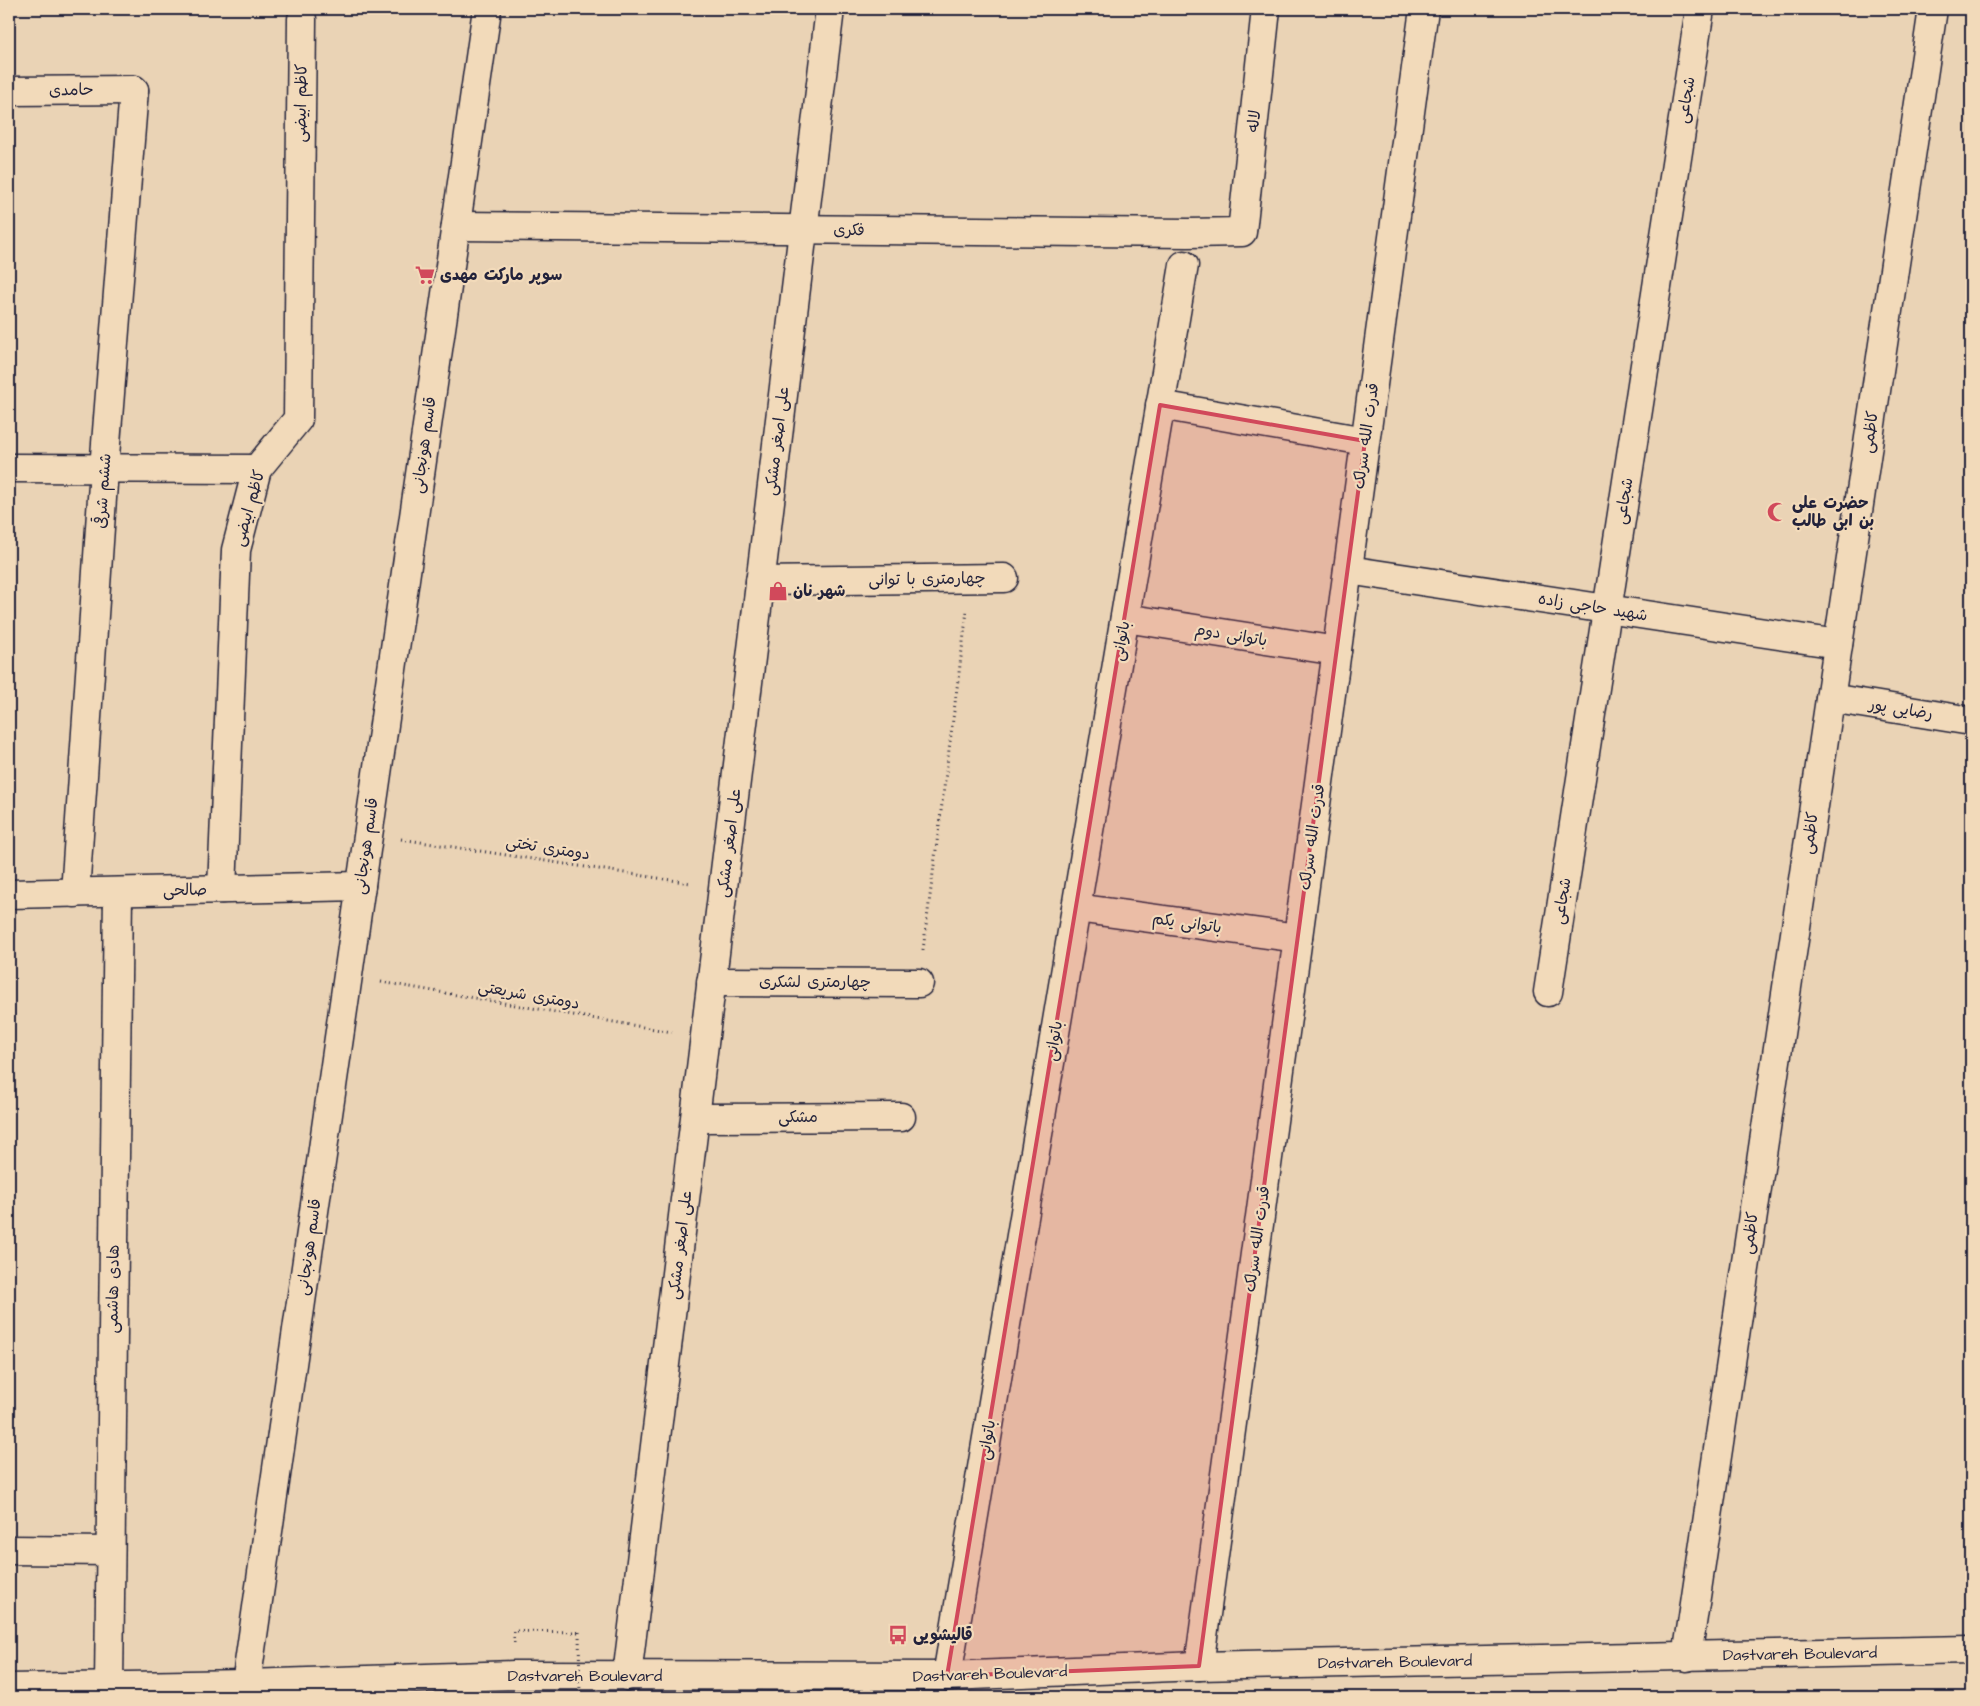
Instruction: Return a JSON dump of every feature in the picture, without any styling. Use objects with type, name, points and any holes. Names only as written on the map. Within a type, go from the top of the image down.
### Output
[{"type":"street","name":"قاسم هونجانی","points":[[246,1684],[487,9]]},
{"type":"street","name":"علی اصغر مشکی","points":[[627,1676],[830,9]]},
{"type":"street","name":"لاله","points":[[1242,232],[1266,9]]},
{"type":"street","name":"قدرت الله سرلک","points":[[1200,1666],[1424,9]]},
{"type":"street","name":"شجاعی","points":[[1548,992],[1700,9]]},
{"type":"street","name":"کاظمی","points":[[1687,1657],[1933,9]]},
{"type":"street","name":"کاظم ابیضی","points":[[222,890],[236,550],[257,469],[298,419],[302,19]]},
{"type":"street","name":"حامدی","points":[[9,91],[134,90]]},
{"type":"street","name":"ششم شرقی","points":[[75,892],[104,469],[134,90]]},
{"type":"street","name":"فکری","points":[[456,226],[1242,232]]},
{"type":"street","name":"باتوانی","points":[[947,1676],[1184,264]]},
{"type":"street","points":[[1160,405],[1365,441]]},
{"type":"street","points":[[9,468],[257,469]]},
{"type":"street","name":"شهید حاجی زاده","points":[[1348,570],[1838,644]]},
{"type":"street","name":"چهارمتری با توانی","points":[[760,581],[1004,578]]},
{"type":"street","name":"باتوانی دوم","points":[[1125,618],[1337,651]]},
{"type":"street","name":"رضایی پور","points":[[1830,698],[1971,721]]},
{"type":"street","name":"صالحی","points":[[9,894],[361,886]]},
{"type":"street","name":"هادی هاشمی","points":[[109,1686],[118,892]]},
{"type":"street","name":"باتوانی یکم","points":[[1076,908],[1298,938]]},
{"type":"street","name":"چهارمتری لشکری","points":[[711,982],[919,983]]},
{"type":"street","name":"مشکی","points":[[696,1118],[901,1117]]},
{"type":"street","points":[[9,1550],[110,1551]]},
{"type":"street","name":"Dastvareh Boulevard","points":[[9,1688],[246,1684],[514,1675],[947,1676],[1200,1666],[1971,1650]]},
{"type":"path","points":[[919,983],[971,578]]},
{"type":"path","name":"دومتری تختی","points":[[368,834],[723,888]]},
{"type":"path","name":"دومتری شریعتی","points":[[348,976],[705,1038]]},
{"type":"path","points":[[514,1631],[579,1632],[580,1697]]},
{"type":"highlighted area","points":[[1160,405],[1365,441],[1199,1666],[947,1676]]},
{"type":"place","name":"سوپر مارکت مهدی","points":[[425,275]]},
{"type":"place","name":"حضرت علی بن ابی طالب","points":[[1777,512]]},
{"type":"place","name":"شهر نان","points":[[778,591]]},
{"type":"place","name":"قالیشویی","points":[[898,1635]]}]
